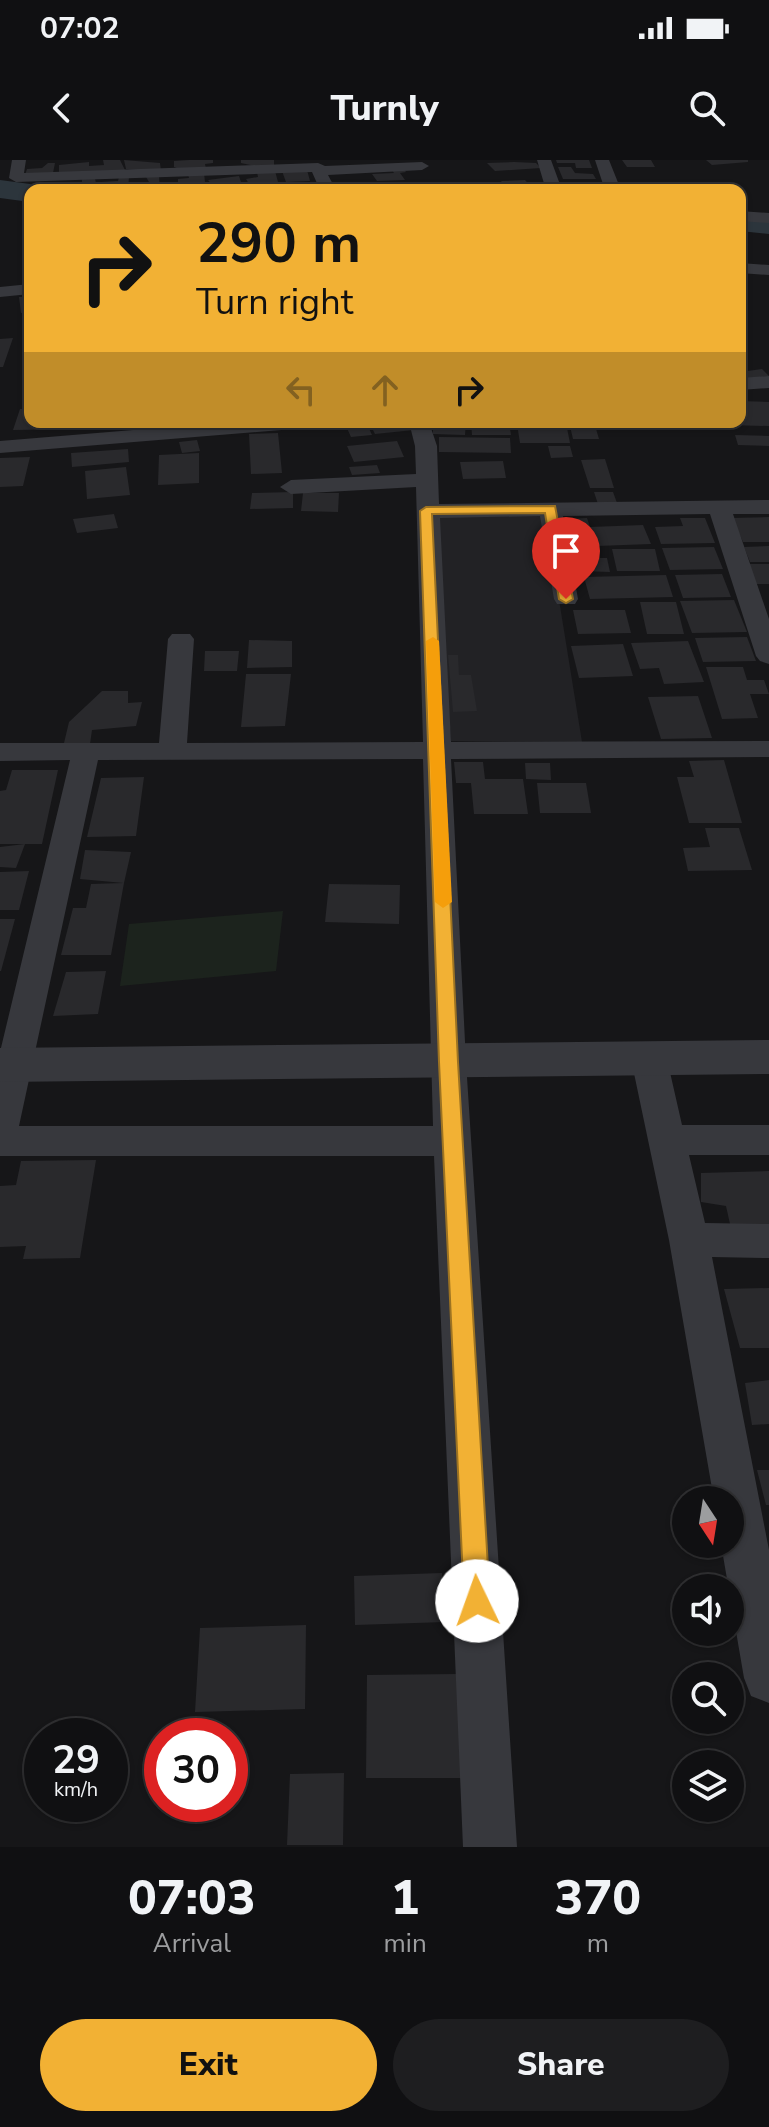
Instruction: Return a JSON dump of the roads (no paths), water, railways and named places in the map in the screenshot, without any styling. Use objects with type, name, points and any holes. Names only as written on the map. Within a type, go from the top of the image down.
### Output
[{"type":"street","points":[[19,160],[16,178],[168,166],[424,168]]},
{"type":"street","points":[[544,160],[552,184]]},
{"type":"street","points":[[602,160],[611,184]]},
{"type":"street","points":[[746,216],[769,218]]},
{"type":"street","points":[[746,268],[769,270]]},
{"type":"street","points":[[0,292],[24,290]]},
{"type":"street","points":[[746,384],[769,382]]},
{"type":"street","points":[[0,447],[233,428]]},
{"type":"street","points":[[421,428],[426,446],[448,1062],[490,1847]]},
{"type":"street","points":[[291,487],[426,480]]},
{"type":"street","points":[[719,507],[769,656]]},
{"type":"street","points":[[426,511],[769,507]]},
{"type":"street","points":[[550,509],[566,599]]},
{"type":"street","points":[[172,751],[181,639]]},
{"type":"street","points":[[0,752],[769,749]]},
{"type":"street","points":[[0,1129],[7,1065],[86,751]]},
{"type":"street","points":[[7,1065],[769,1057]]},
{"type":"street","points":[[649,1059],[689,1240],[769,1678]]},
{"type":"street","points":[[669,1140],[769,1140]]},
{"type":"street","points":[[0,1141],[453,1141]]},
{"type":"street","points":[[689,1240],[769,1241]]},
{"type":"waterway","points":[[0,189],[24,192]]},
{"type":"waterway","points":[[746,223],[769,225]]}]
